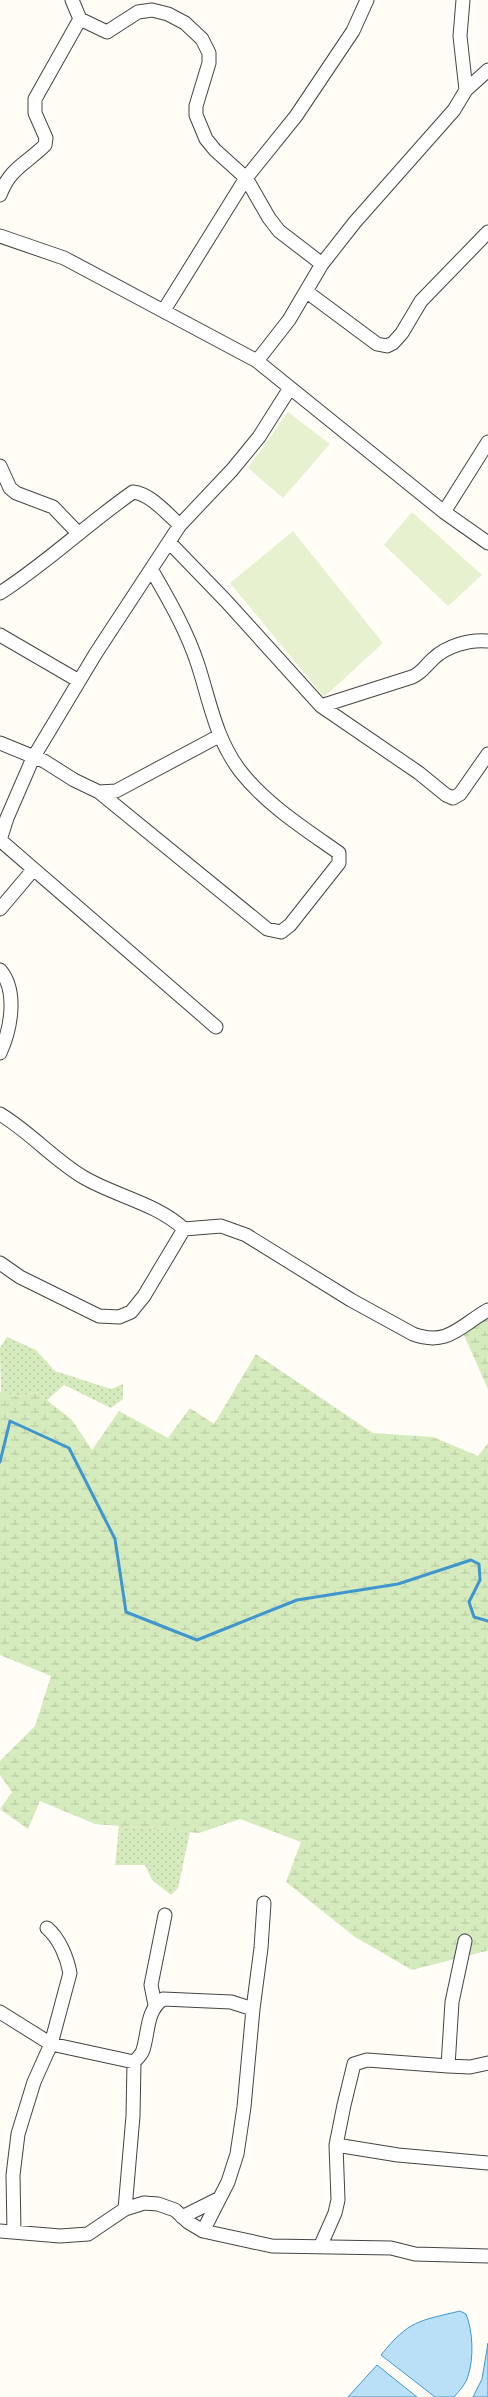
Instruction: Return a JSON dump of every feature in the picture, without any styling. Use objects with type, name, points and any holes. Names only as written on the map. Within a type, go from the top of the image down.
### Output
[{"type":"street","points":[[72,0],[80,19],[107,32],[138,12],[152,10],[168,14],[185,23],[202,39],[209,53],[209,63],[196,106],[196,115],[206,139],[215,150],[246,178],[269,218],[279,231],[322,264]]},
{"type":"street","points":[[164,310],[246,178],[296,116],[353,31],[367,0]]},
{"type":"street","points":[[463,0],[460,36],[466,90]]},
{"type":"street","points":[[0,195],[8,176],[15,168],[45,145],[46,138],[35,113],[35,99],[80,19]]},
{"type":"street","points":[[257,361],[289,320],[307,292],[322,264],[355,222],[454,110],[466,90],[488,70]]},
{"type":"street","points":[[0,236],[64,258],[164,310],[257,361],[444,512],[488,543]]},
{"type":"street","points":[[307,292],[377,344],[387,346],[393,343],[402,334],[421,301],[486,239]]},
{"type":"street","points":[[216,1027],[0,840],[7,818],[33,758],[79,681],[180,525],[232,470],[259,437],[290,388]]},
{"type":"street","points":[[444,512],[488,442]]},
{"type":"street","points":[[0,466],[10,488],[16,493],[53,507],[78,533]]},
{"type":"street","points":[[0,593],[42,564],[78,533],[134,492],[140,493],[150,499],[180,525]]},
{"type":"street","points":[[169,542],[226,601],[321,706],[419,773],[446,795],[453,798],[460,794],[488,754]]},
{"type":"street","points":[[0,743],[33,758],[44,761],[74,780],[99,792],[267,929],[281,932],[290,925],[331,875],[339,863],[339,853],[279,810],[241,772],[219,736],[192,652],[171,604],[151,569]]},
{"type":"street","points":[[0,635],[79,681]]},
{"type":"street","points":[[321,706],[421,673],[442,652],[450,648],[477,640],[488,641]]},
{"type":"street","points":[[99,792],[116,791],[219,736]]},
{"type":"street","points":[[0,909],[33,870]]},
{"type":"street","points":[[0,970],[10,989],[9,1026],[0,1052]]},
{"type":"street","points":[[0,1114],[10,1120],[59,1162],[84,1178],[165,1215],[184,1229],[221,1226],[246,1235],[351,1300],[424,1338],[439,1339],[456,1333],[488,1310]]},
{"type":"street","points":[[0,1263],[20,1277],[99,1316],[119,1317],[132,1312],[144,1296],[184,1229]]},
{"type":"street","points":[[203,2231],[228,2182],[237,2154],[244,2106],[253,2009],[261,1948],[264,1902]]},
{"type":"street","points":[[155,2005],[151,1984],[164,1915]]},
{"type":"street","points":[[14,2232],[13,2175],[18,2134],[34,2082],[51,2044],[70,1973],[68,1962],[54,1934],[47,1928]]},
{"type":"street","points":[[448,2066],[452,2002],[465,1941]]},
{"type":"street","points":[[125,2209],[133,2116],[134,2062],[143,2051],[150,2014],[155,2005],[163,1999],[174,1999],[231,2002],[253,2009]]},
{"type":"street","points":[[0,2012],[51,2044],[134,2062]]},
{"type":"street","points":[[320,2247],[335,2213],[338,2200],[336,2145],[354,2064],[367,2060],[470,2067],[488,2064]]},
{"type":"street","points":[[336,2145],[398,2154],[488,2163]]},
{"type":"street","points":[[182,2217],[220,2198]]},
{"type":"street","points":[[0,2231],[60,2236],[88,2234],[125,2209],[144,2203],[158,2204],[175,2210],[182,2217],[203,2231],[272,2246],[391,2248],[415,2254],[488,2256]]},
{"type":"green space","points":[[288,412],[330,444],[283,498],[248,468]]},
{"type":"green space","points":[[412,512],[482,575],[448,606],[384,545]]},
{"type":"green space","points":[[293,531],[383,643],[324,697],[230,583]]},
{"type":"green space","points":[[488,1315],[488,1389],[463,1333]]},
{"type":"green space","points":[[7,1337],[36,1350],[55,1371],[111,1389],[123,1384],[123,1399],[111,1408],[64,1385],[47,1400],[37,1392],[19,1397],[1,1393],[0,1348]]},
{"type":"green space","points":[[256,1354],[373,1433],[433,1437],[478,1456],[488,1443],[488,1950],[486,1951],[412,1970],[355,1937],[286,1882],[301,1842],[240,1819],[199,1833],[95,1824],[40,1801],[28,1829],[0,1809],[12,1792],[0,1775],[0,1761],[35,1726],[51,1676],[0,1655],[0,1392],[19,1397],[37,1392],[72,1420],[92,1450],[119,1411],[168,1438],[190,1408],[214,1424]]},
{"type":"green space","points":[[119,1826],[190,1832],[178,1888],[171,1895],[152,1880],[145,1865],[115,1865]]},
{"type":"water","points":[[460,2311],[466,2314],[470,2328],[472,2353],[467,2379],[454,2397],[435,2397],[381,2355],[407,2328],[424,2320]]},
{"type":"water","points":[[488,2343],[488,2397],[473,2397],[482,2379]]},
{"type":"water","points":[[377,2365],[417,2397],[348,2397]]},
{"type":"waterway","points":[[0,1462],[10,1421],[69,1448],[115,1539],[126,1612],[197,1640],[297,1600],[398,1584],[471,1560],[479,1564],[480,1580],[469,1602],[474,1617],[488,1621]]}]
